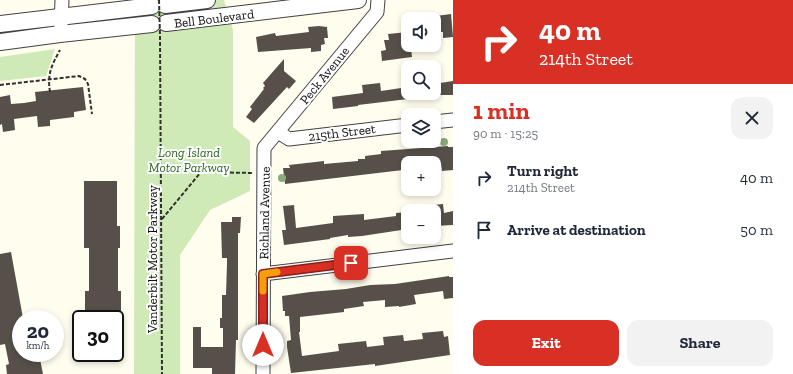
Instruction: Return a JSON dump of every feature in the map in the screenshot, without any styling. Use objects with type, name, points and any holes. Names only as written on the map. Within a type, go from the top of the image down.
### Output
[{"type":"street","points":[[60,42],[62,0]]},
{"type":"street","name":"Bell Boulevard","points":[[0,24],[159,4],[207,0]]},
{"type":"street","name":"Bell Boulevard","points":[[0,42],[60,42],[159,28],[264,6],[358,0]]},
{"type":"street","name":"Peck Avenue","points":[[264,148],[377,12],[378,0]]},
{"type":"street","points":[[441,121],[453,120]]},
{"type":"street","name":"215th Street","points":[[278,132],[289,139],[401,126]]},
{"type":"street","name":"Richland Avenue","points":[[263,374],[264,148]]},
{"type":"street","points":[[263,274],[453,251]]},
{"type":"path","name":"Vanderbilt Motor Parkway","points":[[159,4],[162,219],[162,374]]},
{"type":"path","points":[[50,92],[48,79],[60,42]]},
{"type":"path","points":[[0,85],[79,76],[85,79],[88,84],[92,114]]},
{"type":"path","points":[[162,219],[201,172],[264,173]]},
{"type":"green space","name":"Long Island Motor Parkway","points":[[135,0],[224,0],[233,30],[233,127],[250,141],[250,191],[210,210],[180,255],[180,374],[134,374]]},
{"type":"green space","points":[[55,49],[46,76],[0,81],[0,57]]},
{"type":"building","points":[[451,14],[453,37],[443,38],[443,32],[441,32],[441,15]]},
{"type":"building","points":[[308,27],[327,27],[328,38],[324,38],[325,44],[321,45],[321,51],[311,52],[311,48],[258,52],[256,37],[275,33],[276,36],[309,32]]},
{"type":"building","points":[[401,33],[401,52],[411,52],[412,57],[382,61],[381,51],[386,50],[384,40],[389,40],[388,34]]},
{"type":"building","points":[[284,59],[284,71],[296,81],[289,89],[287,87],[254,123],[246,117],[252,109],[250,107],[264,89],[263,88],[265,86],[263,83]]},
{"type":"building","points":[[453,81],[453,95],[441,95],[441,83]]},
{"type":"building","points":[[380,83],[381,91],[401,88],[401,100],[333,109],[332,97],[363,93],[362,85]]},
{"type":"building","points":[[83,87],[86,110],[74,112],[74,117],[50,120],[50,126],[38,127],[37,116],[14,119],[15,130],[3,132],[2,124],[0,125],[0,97],[10,95],[11,104],[24,103],[36,101],[35,92]]},
{"type":"building","points":[[441,147],[453,147],[453,170],[442,171],[441,156],[401,156],[401,170],[285,184],[283,168],[290,168],[289,165],[324,161],[324,164],[358,161],[358,159],[365,159],[365,156],[381,154],[381,151],[441,148]]},
{"type":"building","points":[[84,181],[117,181],[117,226],[120,226],[120,248],[118,248],[118,291],[121,291],[121,310],[85,310],[85,291],[89,291],[89,248],[84,248]]},
{"type":"building","points":[[441,204],[443,204],[444,213],[453,211],[453,225],[441,226]]},
{"type":"building","points":[[294,205],[296,228],[333,223],[333,216],[364,214],[364,220],[396,216],[396,213],[401,213],[401,230],[362,236],[348,237],[348,235],[284,245],[282,230],[286,230],[283,206]]},
{"type":"building","points":[[232,217],[241,217],[240,233],[238,233],[238,340],[236,340],[235,374],[212,374],[212,368],[193,368],[193,327],[201,327],[201,347],[223,347],[223,328],[220,328],[220,318],[222,318],[222,295],[226,295],[227,258],[222,258],[221,222],[232,222]]},
{"type":"building","points":[[11,252],[22,310],[12,310],[12,362],[41,362],[43,374],[7,374],[6,365],[9,364],[5,344],[0,345],[0,254]]},
{"type":"building","points":[[449,276],[453,277],[453,298],[444,299],[443,291],[414,295],[416,304],[399,307],[385,307],[385,300],[363,302],[364,306],[344,309],[344,312],[300,317],[299,332],[302,356],[339,351],[338,344],[366,341],[367,347],[384,345],[383,337],[403,335],[405,341],[423,339],[422,333],[443,331],[444,337],[448,336],[450,355],[375,366],[375,364],[291,373],[287,347],[287,341],[291,340],[289,316],[285,316],[285,311],[283,311],[282,296],[370,285],[395,284]]},
{"type":"slow traffic","points":[[263,291],[263,274],[277,272]]},
{"type":"route","points":[[263,345],[263,274],[351,263]]}]
